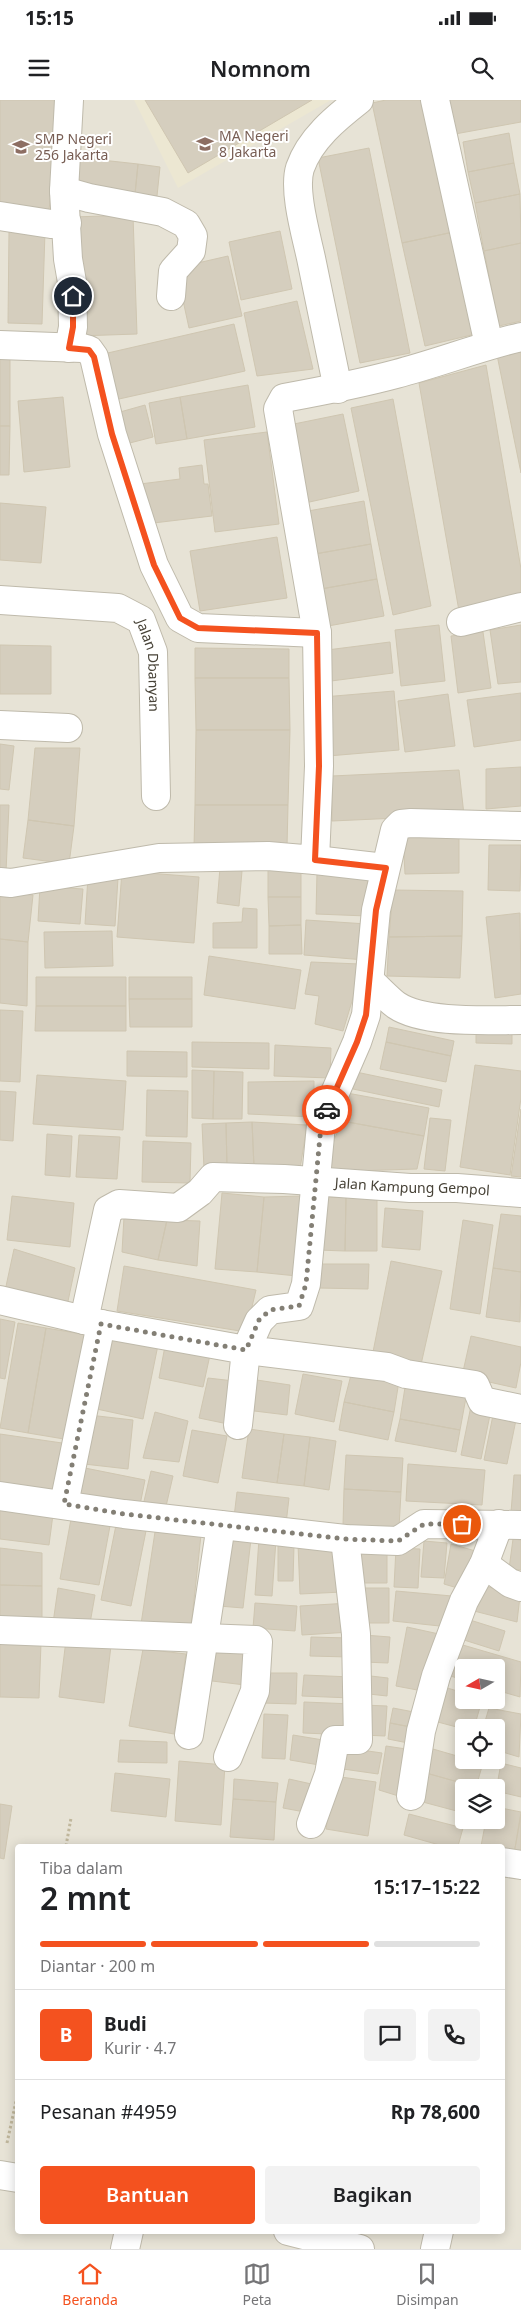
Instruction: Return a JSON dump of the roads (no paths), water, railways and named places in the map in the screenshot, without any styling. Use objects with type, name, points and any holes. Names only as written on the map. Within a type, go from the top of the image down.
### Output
[{"type":"street","points":[[68,100],[64,190],[68,258],[73,300],[73,327],[69,348]]},
{"type":"street","points":[[338,389],[298,188],[299,169],[310,148],[337,117],[359,100]]},
{"type":"street","points":[[435,100],[489,345]]},
{"type":"street","points":[[64,190],[88,198],[163,212],[186,224],[193,236],[190,251],[173,271],[171,296]]},
{"type":"street","points":[[0,216],[51,224],[67,223]]},
{"type":"street","points":[[315,860],[319,766],[317,633],[278,409],[284,398],[338,389],[398,374],[489,345],[521,337]]},
{"type":"street","points":[[0,345],[89,350],[94,357],[112,434],[154,565],[180,618],[198,628],[317,633]]},
{"type":"street","name":"Jalan Dbanyan","points":[[0,600],[118,608],[141,620],[153,652],[156,796]]},
{"type":"street","points":[[461,622],[521,607]]},
{"type":"street","points":[[0,725],[68,728]]},
{"type":"street","name":"Jalan Kampung Gempol","points":[[521,826],[401,824],[395,830],[376,910],[371,982],[366,1015],[357,1042],[321,1126],[315,1182],[521,1193]]},
{"type":"street","points":[[0,882],[11,883],[159,858],[268,856],[386,868]]},
{"type":"street","points":[[371,982],[397,1006],[427,1016],[472,1020],[521,1020]]},
{"type":"street","points":[[64,1504],[108,1210],[119,1204],[178,1208],[200,1192],[212,1177],[315,1182],[306,1284],[299,1306],[270,1310],[259,1320],[246,1350],[238,1425]]},
{"type":"street","points":[[0,1300],[92,1322],[246,1350],[387,1367],[406,1374],[475,1385],[482,1401],[521,1409]]},
{"type":"street","points":[[0,1496],[124,1514],[345,1539],[398,1541],[424,1524],[510,1524]]},
{"type":"street","points":[[411,1796],[421,1731],[436,1676],[464,1602],[484,1564],[510,1524]]},
{"type":"street","points":[[189,1735],[221,1525]]},
{"type":"street","points":[[311,1824],[329,1774],[335,1740],[358,1740],[356,1634],[345,1539]]},
{"type":"street","points":[[484,1564],[510,1583],[521,1587]]},
{"type":"street","points":[[0,1630],[204,1638],[253,1638],[258,1642],[255,1691],[228,1757]]},
{"type":"street","points":[[505,1862],[521,1865]]},
{"type":"street","points":[[125,2249],[128,2234]]},
{"type":"street","points":[[300,2234],[360,2249]]},
{"type":"street","points":[[435,2249],[438,2234]]},
{"type":"place","name":"MA Negeri 8 Jakarta","points":[[205,144]]},
{"type":"place","name":"SMP Negeri 256 Jakarta","points":[[21,147]]}]
